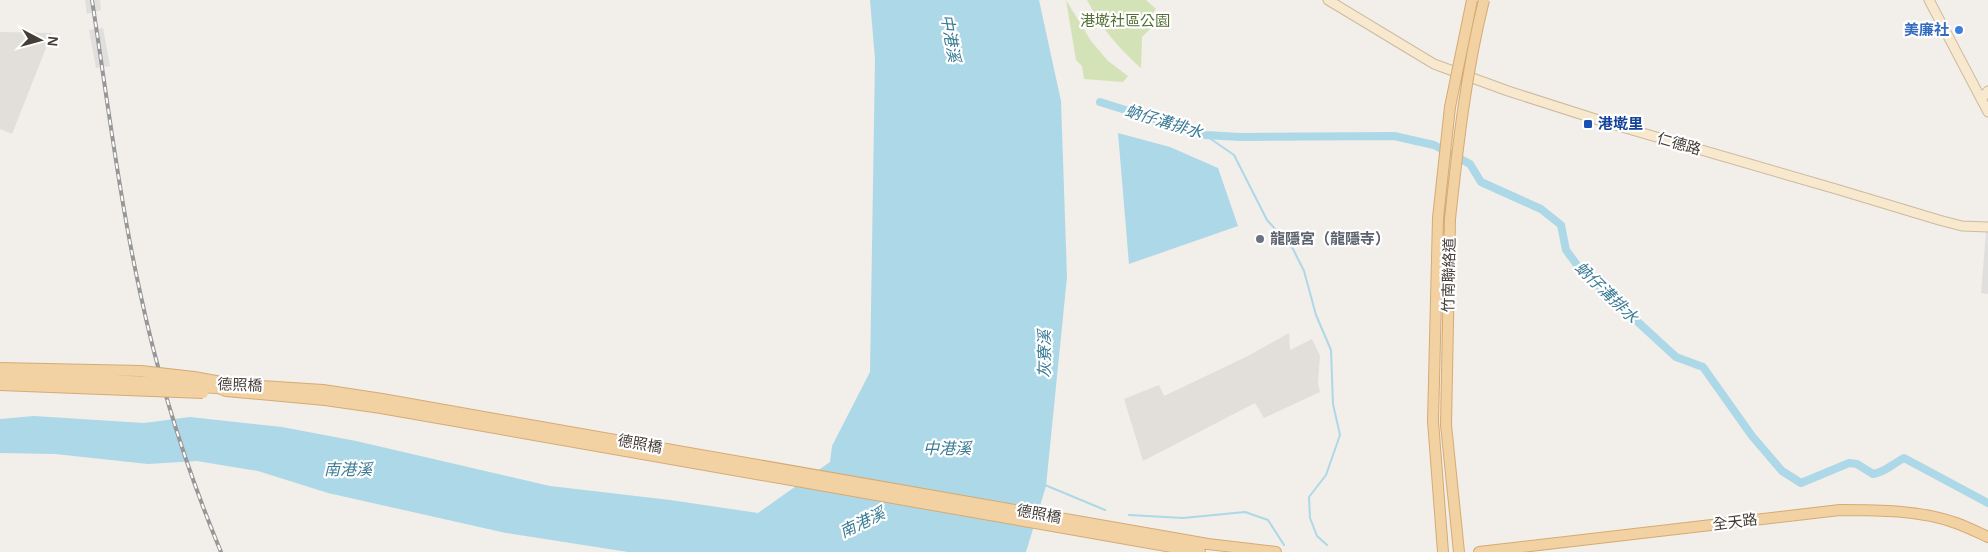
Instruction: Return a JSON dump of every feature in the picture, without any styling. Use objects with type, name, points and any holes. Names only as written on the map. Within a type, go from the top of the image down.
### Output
[{"type":"main road","name":"竹南聯絡道","points":[[1443,552],[1433,421],[1438,218],[1450,106],[1472,0]]},
{"type":"main road","name":"竹南聯絡道","points":[[1459,552],[1446,425],[1450,219],[1460,124],[1475,37],[1484,0]]},
{"type":"main road","points":[[0,368],[141,371],[214,379],[229,387]]},
{"type":"main road","name":"德照橋","points":[[0,378],[223,385],[381,408],[1200,552]]},
{"type":"main road","points":[[0,385],[218,393],[229,387]]},
{"type":"main road","name":"德照橋","points":[[229,387],[323,390],[382,399],[1208,544],[1276,552]]},
{"type":"main road","name":"全天路","points":[[1479,552],[1840,510],[1877,510],[1924,515],[1956,523],[1988,537]]},
{"type":"street","name":"仁德路","points":[[1328,0],[1434,64],[1508,91],[1939,220],[1962,226],[1988,227]]},
{"type":"street","points":[[1929,0],[1988,112]]},
{"type":"street","points":[[1981,99],[1988,91]]},
{"type":"shaded area","points":[[85,0],[100,0],[101,10],[87,14]]},
{"type":"shaded area","points":[[103,28],[110,66],[96,68],[89,30]]},
{"type":"shaded area","points":[[0,32],[52,33],[12,134],[0,129]]},
{"type":"shaded area","points":[[1986,232],[1988,232],[1988,294],[1981,293]]},
{"type":"shaded area","points":[[1289,333],[1290,350],[1312,339],[1320,356],[1318,383],[1320,392],[1264,418],[1255,403],[1143,461],[1124,399],[1159,385],[1164,396],[1248,356]]},
{"type":"green space","name":"港墘社區公園","points":[[1066,0],[1091,41],[1108,61],[1128,76],[1123,82],[1084,79],[1082,66],[1076,60]]},
{"type":"green space","name":"港墘社區公園","points":[[1087,0],[1146,0],[1156,9],[1146,21],[1152,27],[1142,37],[1141,68],[1111,37]]},
{"type":"water","name":"中港溪","points":[[870,0],[1039,0],[1061,101],[1067,277],[1046,486],[1026,552],[628,552],[506,533],[328,493],[258,471],[197,461],[148,464],[55,454],[0,453],[0,419],[34,416],[144,423],[190,417],[282,427],[356,441],[550,486],[670,500],[758,513],[830,462],[832,446],[870,372],[875,59]]},
{"type":"water","points":[[1118,133],[1170,147],[1218,168],[1238,226],[1129,264]]},
{"type":"waterway","name":"蚋仔溝排水","points":[[1100,102],[1205,135],[1240,137],[1394,136],[1434,145],[1470,164],[1481,182],[1541,209],[1561,225],[1566,250],[1580,269],[1676,357],[1703,367],[1752,436],[1782,471],[1801,483],[1849,463],[1857,464],[1873,474],[1878,473],[1904,458],[1988,503]]},
{"type":"waterway","points":[[1205,135],[1234,155],[1267,220],[1293,249],[1304,271],[1316,315],[1331,350],[1333,404],[1340,435],[1326,475],[1309,497],[1310,518],[1317,536],[1327,545]]},
{"type":"waterway","name":"灰寮溪","points":[[1045,485],[1105,510]]},
{"type":"waterway","name":"灰寮溪","points":[[1129,515],[1183,518],[1245,512],[1268,520],[1284,545]]},
{"type":"railway","points":[[92,0],[126,220],[148,325],[174,424],[221,552]]},
{"type":"place","name":"美廉社","points":[[1959,30]]},
{"type":"place","name":"港墘里","points":[[1588,124]]},
{"type":"place","name":"龍隱宮（龍隱寺）","points":[[1260,239]]},
{"type":"water label","name":"南港溪","points":[[348,469]]},
{"type":"water label","name":"南港溪","points":[[862,522]]}]
